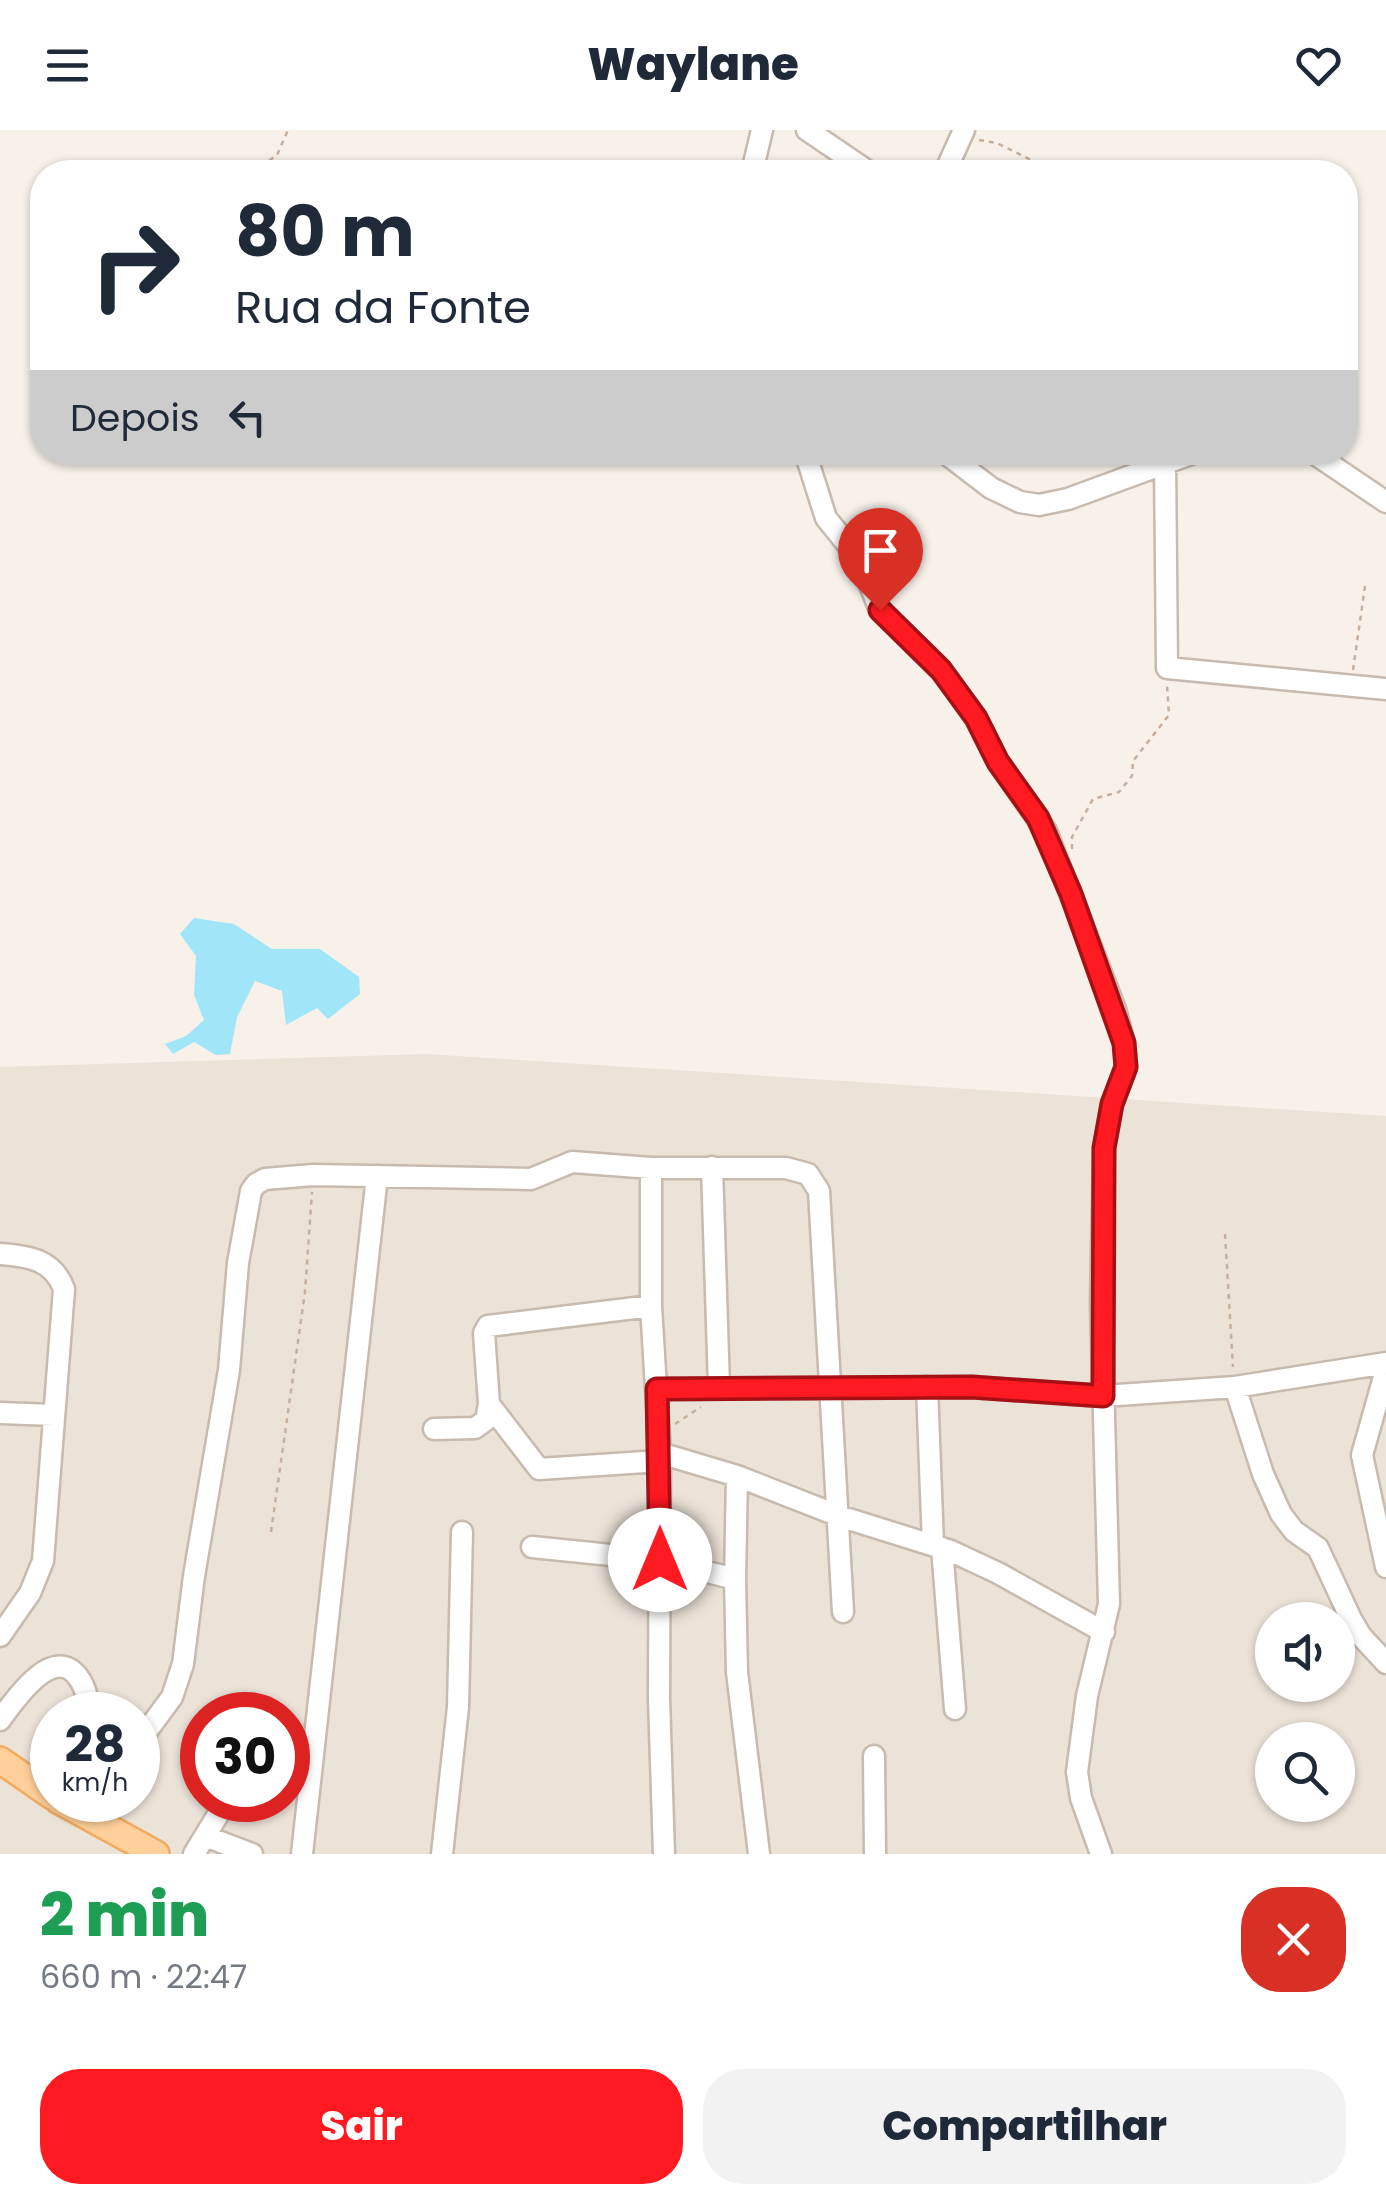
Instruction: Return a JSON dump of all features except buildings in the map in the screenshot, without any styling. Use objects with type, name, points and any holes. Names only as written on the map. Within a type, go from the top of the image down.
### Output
[{"type":"main road","points":[[0,1760],[30,1780]]},
{"type":"main road","points":[[118,1822],[156,1854]]},
{"type":"street","points":[[755,160],[762,130]]},
{"type":"street","points":[[808,130],[852,160]]},
{"type":"street","points":[[951,160],[962,133]]},
{"type":"street","points":[[808,465],[826,518],[860,560],[880,610],[941,670],[1038,818],[1115,1009],[1126,1056],[1104,1148],[1103,1396],[1109,1604],[1087,1696],[1077,1772],[1080,1798],[1100,1854]]},
{"type":"street","points":[[961,465],[992,488],[1020,502],[1039,504],[1068,499],[1157,465]]},
{"type":"street","points":[[1165,465],[1167,668],[1386,689]]},
{"type":"street","points":[[1331,465],[1386,502]]},
{"type":"street","points":[[160,1713],[172,1697],[183,1664],[228,1370],[238,1263],[251,1191],[265,1179],[531,1179],[572,1162],[650,1168],[786,1168],[808,1174],[819,1192],[842,1612]]},
{"type":"street","points":[[650,1168],[650,1306],[660,1450],[658,1699],[664,1854]]},
{"type":"street","points":[[712,1168],[719,1387]]},
{"type":"street","points":[[302,1854],[377,1176]]},
{"type":"street","points":[[0,1254],[41,1260],[56,1274],[64,1289],[43,1561],[30,1594],[0,1636]]},
{"type":"street","points":[[434,1429],[479,1427],[486,1420],[490,1404],[484,1333],[488,1326],[650,1306]]},
{"type":"street","points":[[657,1389],[928,1387],[1103,1396],[1203,1390],[1386,1367],[1362,1455],[1386,1567]]},
{"type":"street","points":[[1234,1386],[1263,1474],[1281,1514],[1318,1548],[1361,1636],[1386,1663]]},
{"type":"street","points":[[928,1387],[938,1546],[955,1709]]},
{"type":"street","points":[[490,1404],[539,1469],[660,1450],[838,1516],[938,1546],[998,1572],[1104,1632]]},
{"type":"street","points":[[0,1413],[54,1415]]},
{"type":"street","points":[[737,1476],[738,1672],[759,1854]]},
{"type":"street","points":[[442,1854],[458,1707],[462,1532]]},
{"type":"street","points":[[532,1547],[660,1560],[735,1579]]},
{"type":"street","points":[[0,1720],[36,1678],[52,1667],[63,1666],[80,1679],[85,1692]]},
{"type":"street","points":[[874,1756],[875,1854]]},
{"type":"street","points":[[213,1822],[199,1845],[252,1854]]},
{"type":"path","points":[[270,160],[277,155],[288,130]]},
{"type":"path","points":[[962,133],[997,143],[1031,160]]},
{"type":"path","points":[[1351,686],[1365,586]]},
{"type":"path","points":[[1072,851],[1072,837],[1093,799],[1119,792],[1132,776],[1133,761],[1168,715],[1167,668]]},
{"type":"path","points":[[271,1532],[304,1292],[313,1176]]},
{"type":"path","points":[[1225,1234],[1234,1386]]},
{"type":"path","points":[[660,1450],[690,1412],[704,1406]]},
{"type":"shaded area","points":[[426,1054],[1386,1116],[1386,1854],[0,1854],[0,1067]]},
{"type":"water","points":[[194,918],[234,924],[272,949],[320,949],[359,977],[360,994],[328,1019],[317,1008],[286,1025],[282,991],[255,981],[237,1017],[230,1054],[216,1055],[194,1042],[173,1054],[165,1044],[186,1036],[204,1020],[194,995],[196,956],[180,934]]},
{"type":"route","points":[[660,1560],[657,1389],[972,1387],[1103,1396],[1104,1148],[1112,1104],[1126,1067],[1115,1009],[1038,818],[941,670],[880,610]]}]
